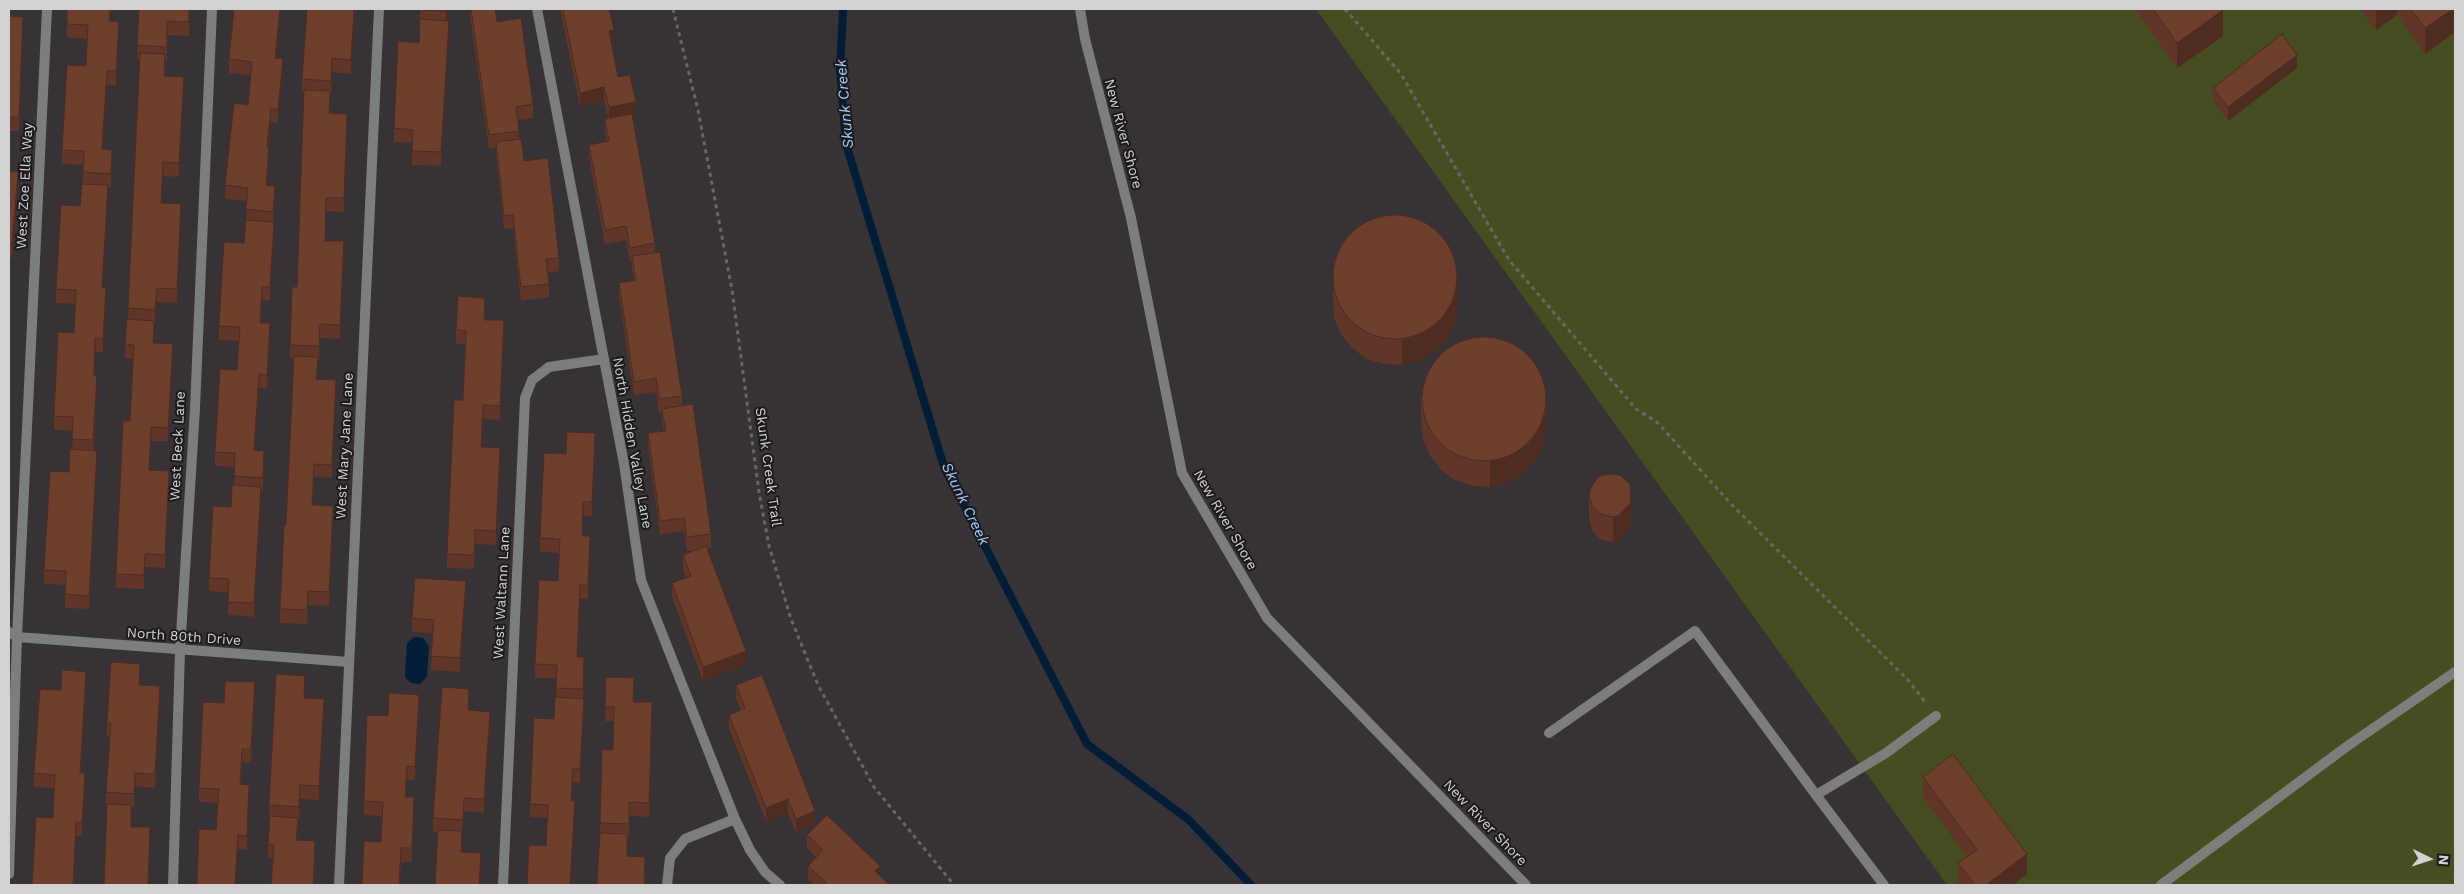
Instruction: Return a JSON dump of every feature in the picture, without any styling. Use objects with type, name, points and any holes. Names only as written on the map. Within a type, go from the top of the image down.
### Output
[{"type":"street","name":"West Zoe Ella Way","points":[[9,874],[12,636],[47,9]]},
{"type":"street","name":"West Beck Lane","points":[[173,885],[180,651],[195,398],[212,9]]},
{"type":"street","name":"West Mary Jane Lane","points":[[339,885],[379,9]]},
{"type":"street","name":"North Hidden Valley Lane","points":[[537,9],[631,504],[635,546],[641,580],[735,819],[750,850],[765,872],[780,885]]},
{"type":"street","name":"New River Shore","points":[[1080,9],[1084,39],[1131,218],[1182,473],[1267,618],[1526,885]]},
{"type":"street","name":"West Waltann Lane","points":[[503,885],[526,398],[532,380],[549,367],[604,359]]},
{"type":"street","points":[[1549,734],[1695,631],[1884,885]]},
{"type":"street","name":"North 80th Drive","points":[[12,636],[180,651],[349,662]]},
{"type":"street","points":[[2161,885],[2346,747],[2455,672]]},
{"type":"street","points":[[1816,795],[1886,753],[1936,716]]},
{"type":"street","points":[[668,885],[670,858],[685,839],[735,819]]},
{"type":"path","name":"Skunk Creek Trail","points":[[673,9],[698,110],[732,290],[759,492],[769,546],[791,619],[818,685],[874,787],[954,885]]},
{"type":"path","points":[[1346,9],[1401,74],[1509,260],[1636,410],[1657,422],[1730,504],[1908,680],[1936,716]]},
{"type":"green space","points":[[1316,9],[2455,9],[2455,885],[1947,885]]},
{"type":"water","points":[[414,637],[423,638],[429,646],[427,677],[420,684],[411,683],[405,677],[407,643]]},
{"type":"building","points":[[67,9],[110,9],[109,21],[119,22],[116,71],[107,71],[102,149],[112,150],[111,174],[83,172],[84,151],[62,150],[67,65],[86,66],[88,25],[67,24]]},
{"type":"building","points":[[139,9],[189,9],[189,22],[167,21],[167,47],[137,45]]},
{"type":"building","points":[[234,9],[280,9],[275,58],[283,59],[278,109],[271,109],[267,147],[269,147],[266,185],[275,186],[273,212],[246,209],[248,188],[225,185],[234,103],[248,105],[252,62],[229,59]]},
{"type":"building","points":[[307,9],[354,9],[351,60],[332,58],[331,81],[302,79]]},
{"type":"building","points":[[445,9],[445,11],[420,10]]},
{"type":"building","points":[[471,9],[495,9],[497,22],[521,18],[533,104],[516,107],[519,131],[489,135]]},
{"type":"building","points":[[563,9],[609,9],[614,30],[609,31],[618,77],[630,75],[636,102],[609,107],[604,87],[580,93]]},
{"type":"building","points":[[2153,9],[2222,9],[2223,10],[2177,43]]},
{"type":"building","points":[[2411,9],[2453,9],[2425,28]]},
{"type":"building","points":[[9,16],[23,17],[19,117],[9,117]]},
{"type":"building","points":[[420,19],[449,21],[441,152],[412,151],[413,130],[394,128],[398,41],[419,43]]},
{"type":"building","points":[[2282,34],[2297,55],[2228,107],[2213,88]]},
{"type":"building","points":[[140,53],[165,54],[164,76],[184,77],[179,163],[163,162],[161,203],[181,204],[177,289],[157,288],[155,310],[128,308]]},
{"type":"building","points":[[304,90],[330,91],[329,113],[347,114],[344,198],[326,198],[325,241],[344,241],[340,325],[320,324],[319,346],[290,345],[292,287],[297,287]]},
{"type":"building","points":[[632,114],[655,243],[630,248],[626,226],[605,230],[589,145],[609,141],[605,119]]},
{"type":"building","points":[[521,139],[524,161],[548,158],[559,258],[546,259],[549,284],[521,287],[513,215],[504,216],[496,142]]},
{"type":"building","points":[[9,171],[18,172],[12,244],[9,244]]},
{"type":"building","points":[[82,184],[108,185],[102,288],[106,288],[103,339],[95,338],[94,375],[97,375],[93,440],[72,439],[73,417],[54,416],[58,332],[74,333],[76,290],[56,289],[61,205],[80,206]]},
{"type":"building","points":[[1395,215],[1419,219],[1439,233],[1453,253],[1457,277],[1453,301],[1439,321],[1419,335],[1395,339],[1371,335],[1351,321],[1337,301],[1333,277],[1337,253],[1351,233],[1371,219]]},
{"type":"building","points":[[246,220],[274,222],[270,287],[262,287],[260,323],[270,323],[267,375],[259,374],[254,450],[264,451],[263,478],[234,476],[235,453],[215,452],[220,369],[237,370],[240,327],[219,326],[224,242],[244,243]]},
{"type":"building","points":[[660,252],[682,396],[659,399],[656,378],[634,382],[619,283],[636,280],[632,256]]},
{"type":"building","points":[[9,296],[10,296],[9,330]]},
{"type":"building","points":[[458,296],[485,298],[484,320],[504,320],[500,406],[483,405],[481,447],[500,448],[496,531],[475,530],[474,555],[447,554],[454,400],[463,400],[466,331],[456,330]]},
{"type":"building","points":[[127,319],[154,321],[153,343],[173,344],[168,428],[151,427],[149,470],[169,471],[165,555],[145,554],[144,575],[116,574],[123,421],[130,421],[134,345],[125,344]]},
{"type":"building","points":[[1484,337],[1508,341],[1528,355],[1542,375],[1546,399],[1542,423],[1528,443],[1508,457],[1484,461],[1460,457],[1440,443],[1426,423],[1422,399],[1426,375],[1440,355],[1460,341]]},
{"type":"building","points":[[294,356],[318,357],[316,379],[336,380],[332,465],[314,464],[312,505],[333,506],[329,592],[308,591],[307,610],[280,609]]},
{"type":"building","points":[[693,404],[711,534],[687,537],[684,518],[660,521],[648,433],[666,431],[662,409]]},
{"type":"building","points":[[567,432],[595,433],[592,502],[583,502],[582,536],[590,536],[588,585],[580,585],[577,657],[584,657],[583,689],[556,688],[557,665],[535,664],[539,580],[558,581],[560,539],[540,538],[544,453],[566,454]]},
{"type":"building","points":[[70,449],[97,451],[89,596],[65,594],[66,571],[44,570],[50,471],[69,472]]},
{"type":"building","points":[[1615,474],[1621,476],[1630,484],[1631,502],[1619,515],[1613,517],[1601,514],[1592,506],[1589,494],[1597,478],[1603,475]]},
{"type":"building","points":[[232,485],[261,487],[254,603],[228,602],[229,579],[209,578],[213,506],[231,507]]},
{"type":"building","points":[[706,546],[746,651],[703,667],[672,583],[691,576],[683,555]]},
{"type":"building","points":[[415,578],[466,581],[460,658],[431,656],[434,620],[412,618]]},
{"type":"building","points":[[111,662],[140,664],[139,685],[160,686],[155,774],[135,773],[134,794],[106,792],[111,723],[107,723]]},
{"type":"building","points":[[62,670],[86,672],[80,773],[85,773],[82,823],[76,822],[73,885],[32,885],[36,817],[53,818],[55,775],[34,773],[40,689],[61,690]]},
{"type":"building","points":[[276,674],[305,676],[304,698],[324,699],[319,786],[300,785],[299,807],[269,805]]},
{"type":"building","points":[[762,675],[815,811],[796,819],[788,799],[766,808],[729,715],[745,708],[736,685]]},
{"type":"building","points":[[606,677],[634,678],[633,702],[652,702],[649,803],[629,802],[629,824],[600,823],[602,750],[613,750],[614,707],[605,707]]},
{"type":"building","points":[[225,681],[255,682],[251,749],[242,749],[240,784],[249,785],[247,836],[238,835],[235,885],[197,885],[199,829],[216,830],[219,789],[199,788],[203,702],[224,703]]},
{"type":"building","points":[[442,687],[469,689],[468,710],[490,712],[484,799],[464,798],[463,820],[433,818]]},
{"type":"building","points":[[389,693],[419,695],[415,767],[407,766],[405,797],[414,797],[412,848],[401,848],[399,885],[362,885],[364,841],[381,842],[383,802],[364,801],[367,715],[388,716]]},
{"type":"building","points":[[555,697],[584,699],[580,769],[573,768],[571,801],[575,801],[570,885],[527,885],[529,845],[546,846],[548,805],[530,804],[534,718],[554,719]]},
{"type":"building","points":[[1953,754],[2027,854],[1986,885],[1975,885],[1958,863],[1977,850],[1923,777]]},
{"type":"building","points":[[107,804],[131,805],[131,827],[150,827],[148,885],[104,885]]},
{"type":"building","points":[[827,815],[880,866],[875,871],[889,885],[829,885],[808,866],[823,850],[807,835]]},
{"type":"building","points":[[270,816],[298,818],[296,840],[315,841],[313,885],[271,885],[274,845],[268,844]]},
{"type":"building","points":[[438,830],[462,831],[461,852],[481,853],[479,885],[435,885]]},
{"type":"building","points":[[600,833],[627,834],[627,856],[645,857],[644,885],[597,885]]},
{"type":"waterway","name":"Skunk Creek","points":[[843,9],[840,69],[846,144],[944,467],[1087,744],[1189,820],[1251,885]]}]
